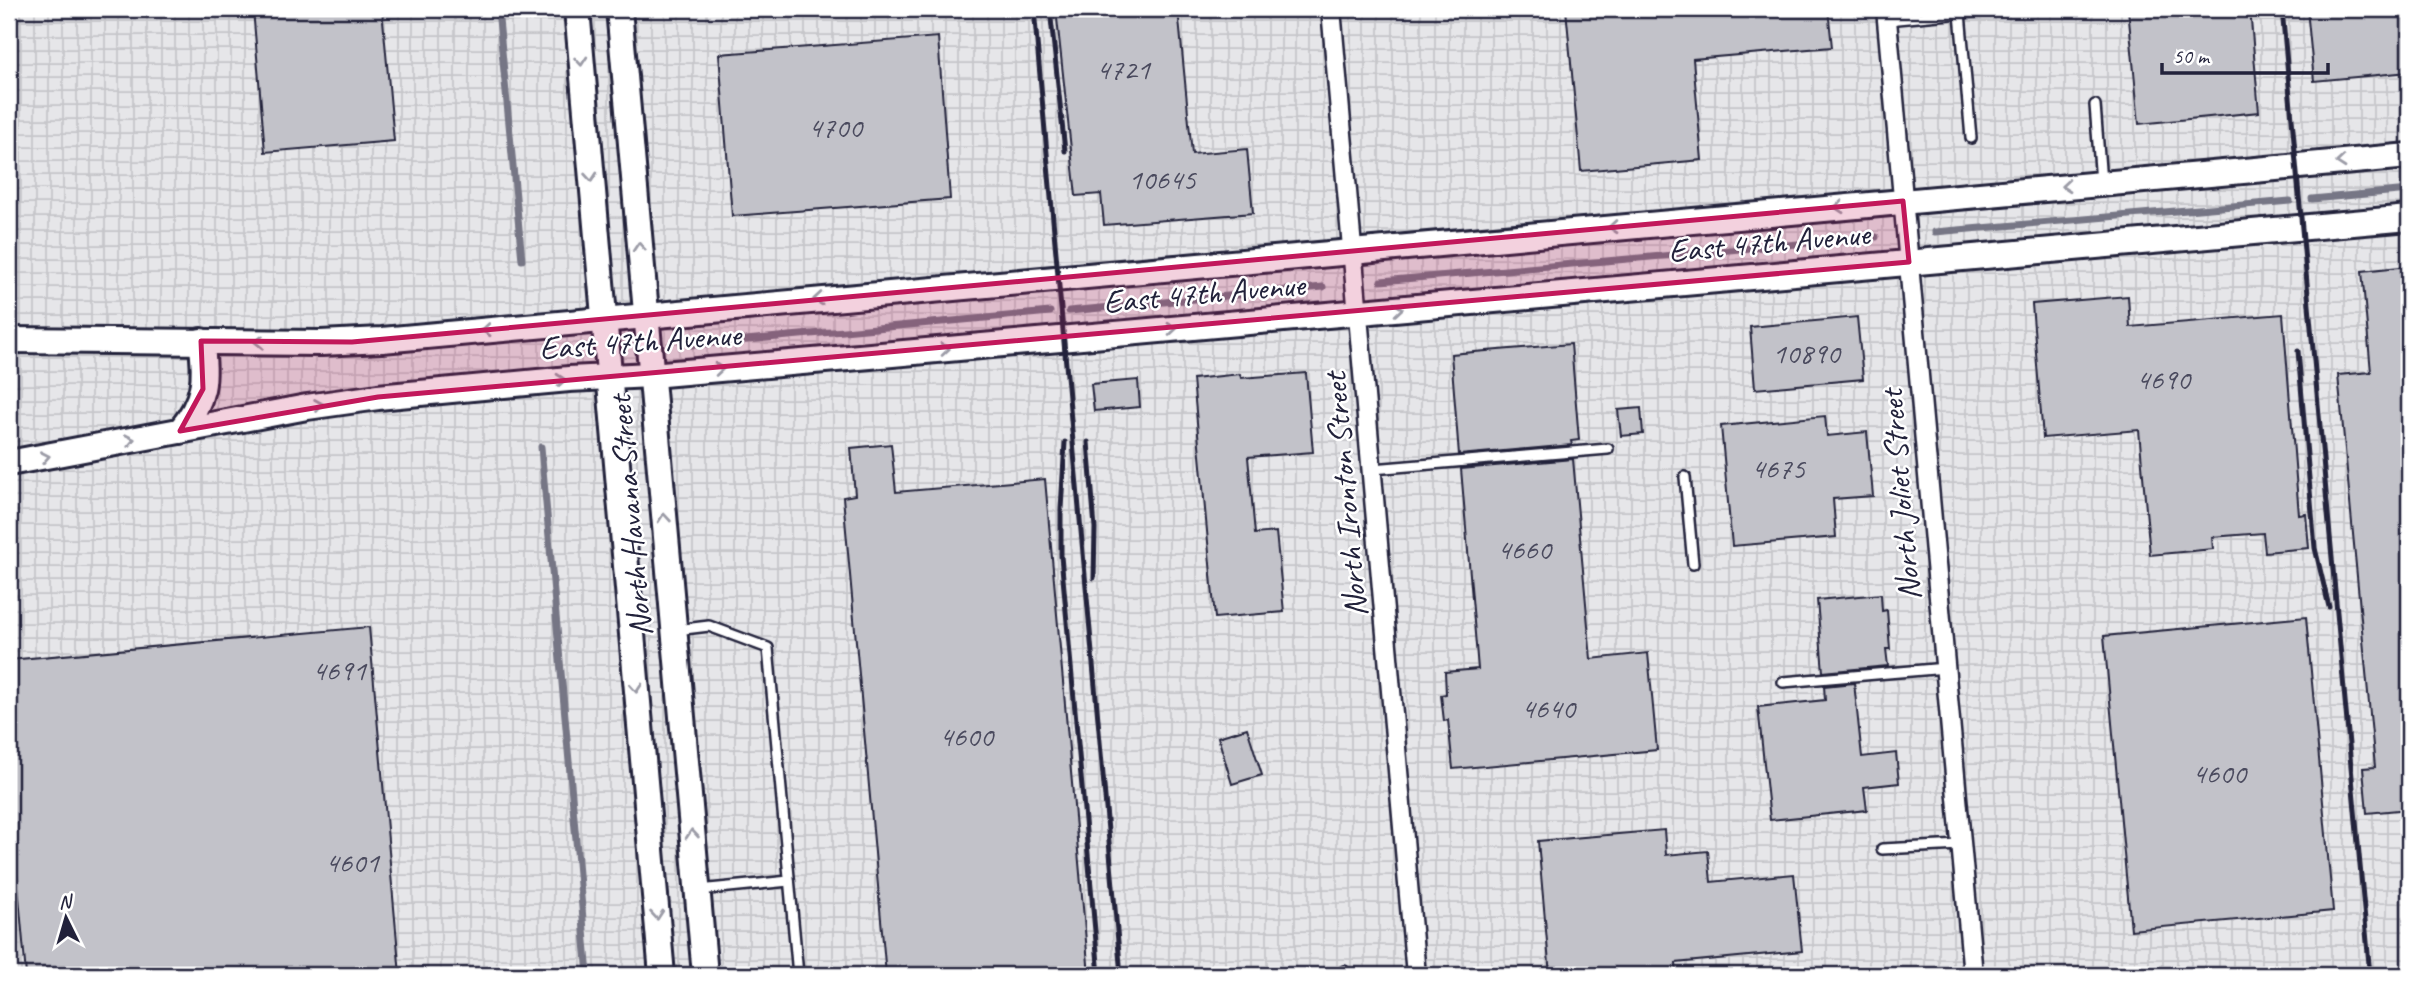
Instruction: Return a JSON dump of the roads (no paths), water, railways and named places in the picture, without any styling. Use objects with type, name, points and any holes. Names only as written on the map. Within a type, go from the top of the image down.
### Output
[{"type":"main road","name":"North Havana Street","points":[[577,9],[662,975]]},
{"type":"main road","name":"North Havana Street","points":[[619,9],[705,975]]},
{"type":"main road","name":"East 47th Avenue","points":[[9,340],[352,342],[2409,156]]},
{"type":"main road","name":"East 47th Avenue","points":[[9,463],[307,407],[378,397],[1359,313],[2409,218]]},
{"type":"main road","points":[[180,431],[194,412],[203,389],[205,362],[201,341]]},
{"type":"street","name":"North Ironton Street","points":[[1331,9],[1416,975]]},
{"type":"street","name":"North Joliet Street","points":[[1887,14],[1973,975]]},
{"type":"lane","points":[[1887,14],[2006,9]]},
{"type":"lane","points":[[1960,13],[1970,138]]},
{"type":"lane","points":[[2095,105],[2101,183]]},
{"type":"lane","points":[[1373,469],[1608,449]]},
{"type":"lane","points":[[1685,477],[1692,564]]},
{"type":"lane","points":[[674,631],[709,626],[768,648],[798,975]]},
{"type":"lane","points":[[1783,682],[1945,668]]},
{"type":"lane","points":[[1882,849],[1961,845]]},
{"type":"lane","points":[[697,890],[789,881]]},
{"type":"waterway","points":[[498,9],[522,260]]},
{"type":"waterway","points":[[2312,199],[2409,190]]},
{"type":"waterway","points":[[1935,232],[2290,201]]},
{"type":"waterway","points":[[1381,281],[1876,237]]},
{"type":"waterway","points":[[1069,311],[1323,287]]},
{"type":"waterway","points":[[692,345],[1050,312]]},
{"type":"waterway","points":[[541,447],[588,975]]},
{"type":"railway","points":[[1034,9],[1121,975]]},
{"type":"railway","points":[[1050,9],[1065,151]]},
{"type":"railway","points":[[2282,9],[2370,975]]},
{"type":"railway","points":[[2298,351],[2315,548],[2329,607]]},
{"type":"railway","points":[[1065,442],[1061,556],[1099,975]]},
{"type":"railway","points":[[1088,442],[1095,528],[1094,578]]}]
